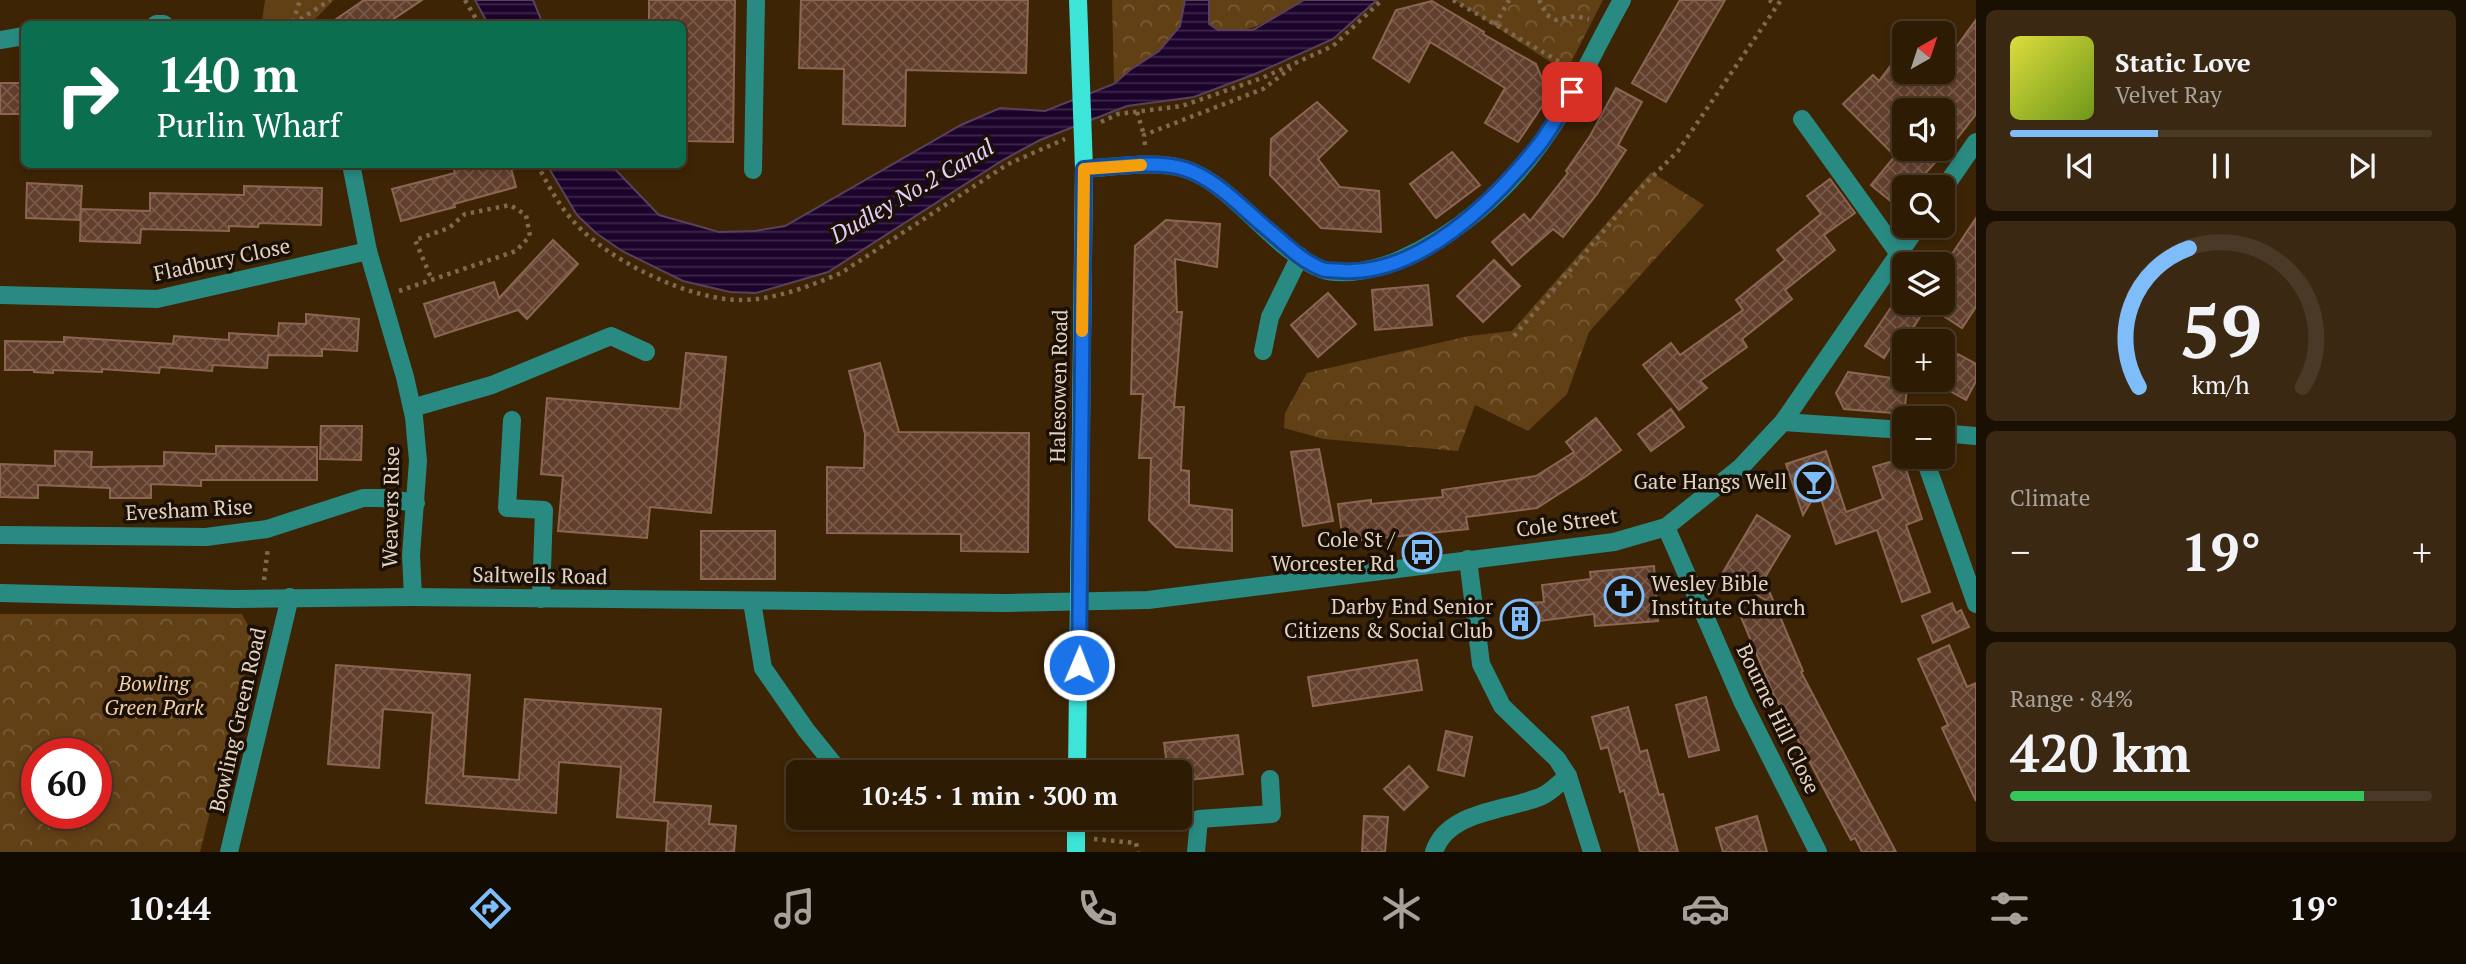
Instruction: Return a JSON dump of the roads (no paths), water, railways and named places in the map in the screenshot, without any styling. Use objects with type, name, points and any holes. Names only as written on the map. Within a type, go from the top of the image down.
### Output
[{"type":"main road","name":"Halesowen Road","points":[[1077,760],[1084,169],[1078,0]]},
{"type":"street","points":[[753,170],[756,0]]},
{"type":"street","points":[[1084,169],[1148,165],[1184,168],[1206,179],[1300,256],[1323,270],[1360,272],[1384,266],[1424,249],[1463,223],[1496,194],[1541,144],[1622,0]]},
{"type":"street","points":[[0,40],[21,36]]},
{"type":"street","points":[[1802,119],[1898,252]]},
{"type":"street","points":[[1953,175],[1976,142]]},
{"type":"street","name":"Weavers Rise","points":[[352,168],[368,251],[412,408],[418,461],[411,555],[413,597]]},
{"type":"street","name":"Fladbury Close","points":[[0,295],[157,299],[368,251]]},
{"type":"street","points":[[1263,351],[1270,317],[1300,256]]},
{"type":"street","name":"Cole Street","points":[[1080,603],[1148,600],[1614,542],[1666,527],[1741,467],[1783,422],[1892,264]]},
{"type":"street","points":[[412,408],[492,384],[611,336],[646,352]]},
{"type":"street","points":[[512,420],[507,508],[544,510],[541,599]]},
{"type":"street","points":[[1783,422],[1892,428]]},
{"type":"street","points":[[1955,434],[1976,436]]},
{"type":"street","points":[[1928,469],[1976,604]]},
{"type":"street","name":"Evesham Rise","points":[[0,536],[206,537],[270,528],[363,498],[416,503]]},
{"type":"street","name":"Bourne Hill Close","points":[[1666,527],[1742,701],[1818,852]]},
{"type":"street","points":[[1468,559],[1480,664],[1502,706],[1557,759],[1568,776],[1591,852]]},
{"type":"street","name":"Saltwells Road","points":[[0,593],[262,598],[1080,603]]},
{"type":"street","name":"Bowling Green Road","points":[[229,852],[290,597]]},
{"type":"street","points":[[752,602],[763,668],[830,760]]},
{"type":"street","points":[[1434,852],[1436,843],[1448,830],[1465,820],[1544,795],[1568,776]]},
{"type":"street","points":[[1196,852],[1199,819],[1272,814],[1270,779]]},
{"type":"water","points":[[475,0],[533,0],[542,21],[486,21]]},
{"type":"water","name":"Dudley No.2 Canal","points":[[1185,0],[1209,0],[1209,24],[1218,30],[1253,30],[1304,0],[1377,0],[1333,39],[1255,74],[1194,97],[1127,106],[1040,140],[1003,160],[828,272],[756,293],[730,292],[683,281],[622,251],[596,233],[577,215],[549,168],[614,168],[659,215],[719,232],[755,231],[785,226],[961,125],[1000,108],[1045,111],[1114,84],[1159,51],[1180,26]]},
{"type":"place","name":"Gate Hangs Well","points":[[1814,482]]},
{"type":"place","name":"Cole St / Worcester Rd","points":[[1422,552]]},
{"type":"place","name":"Wesley Bible Institute Church","points":[[1624,596]]},
{"type":"place","name":"Darby End Senior Citizens & Social Club","points":[[1520,619]]},
{"type":"park label","name":"Bowling Green Park","points":[[154,696]]}]
